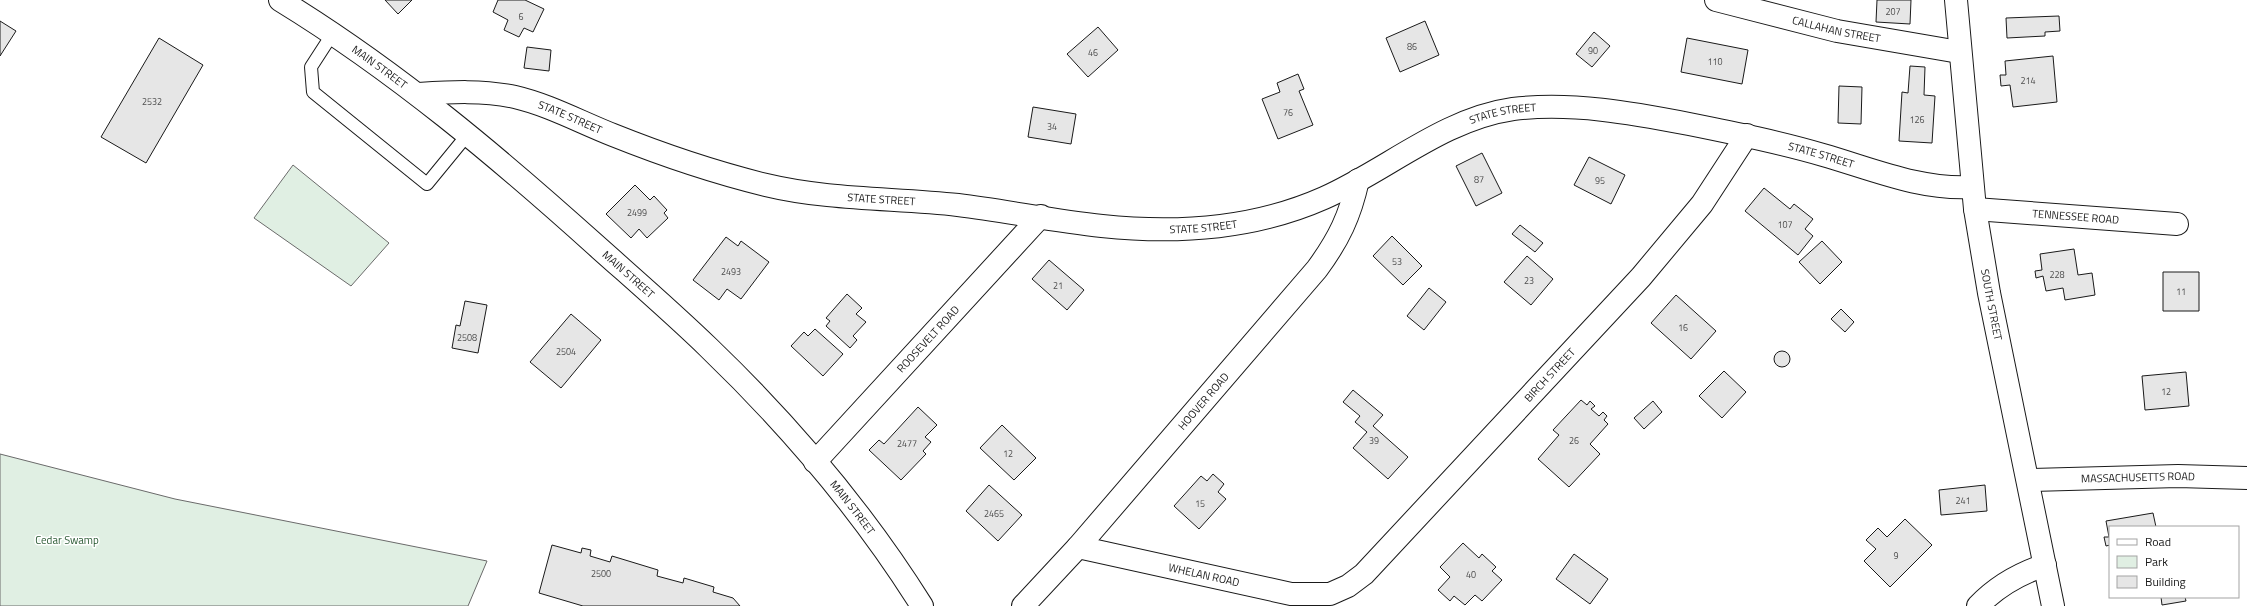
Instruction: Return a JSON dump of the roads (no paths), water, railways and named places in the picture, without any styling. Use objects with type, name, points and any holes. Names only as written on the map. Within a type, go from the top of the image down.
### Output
[{"type":"street","name":"MAIN STREET","points":[[280,0],[333,33],[418,94],[468,134],[559,212],[709,348],[774,415],[815,462],[869,528],[922,606]]},
{"type":"street","name":"CALLAHAN STREET","points":[[1716,0],[1837,31],[1959,52]]},
{"type":"street","name":"SOUTH STREET","points":[[1956,0],[1959,52],[1975,209],[1989,293],[2053,606]]},
{"type":"street","name":"STATE STREET","points":[[418,94],[484,93],[539,103],[608,133],[683,161],[768,186],[802,192],[959,205],[1139,230],[1176,230],[1214,227],[1253,221],[1288,212],[1324,198],[1450,129],[1480,117],[1512,110],[1548,107],[1628,113],[1747,136],[1817,153],[1907,181],[1932,186],[1972,187]]},
{"type":"street","name":"BIRCH STREET","points":[[1330,594],[1348,586],[1364,574],[1641,277],[1702,204],[1747,136]]},
{"type":"street","name":"HOOVER ROAD","points":[[1023,606],[1078,547],[1317,269],[1343,228],[1351,208],[1358,180]]},
{"type":"street","name":"TENNESSEE ROAD","points":[[1975,209],[2177,224]]},
{"type":"street","name":"ROOSEVELT ROAD","points":[[815,462],[1041,216]]},
{"type":"street","name":"MASSACHUSETTS ROAD","points":[[2028,480],[2178,476],[2247,478]]},
{"type":"street","name":"WHELAN ROAD","points":[[1078,547],[1291,594],[1330,594]]},
{"type":"street","points":[[1978,606],[2003,583],[2023,572],[2045,565]]},
{"type":"lane","points":[[333,33],[311,67],[313,92],[427,184],[468,134]]},
{"type":"park label","name":"Cedar Swamp","points":[[67,540]]}]
